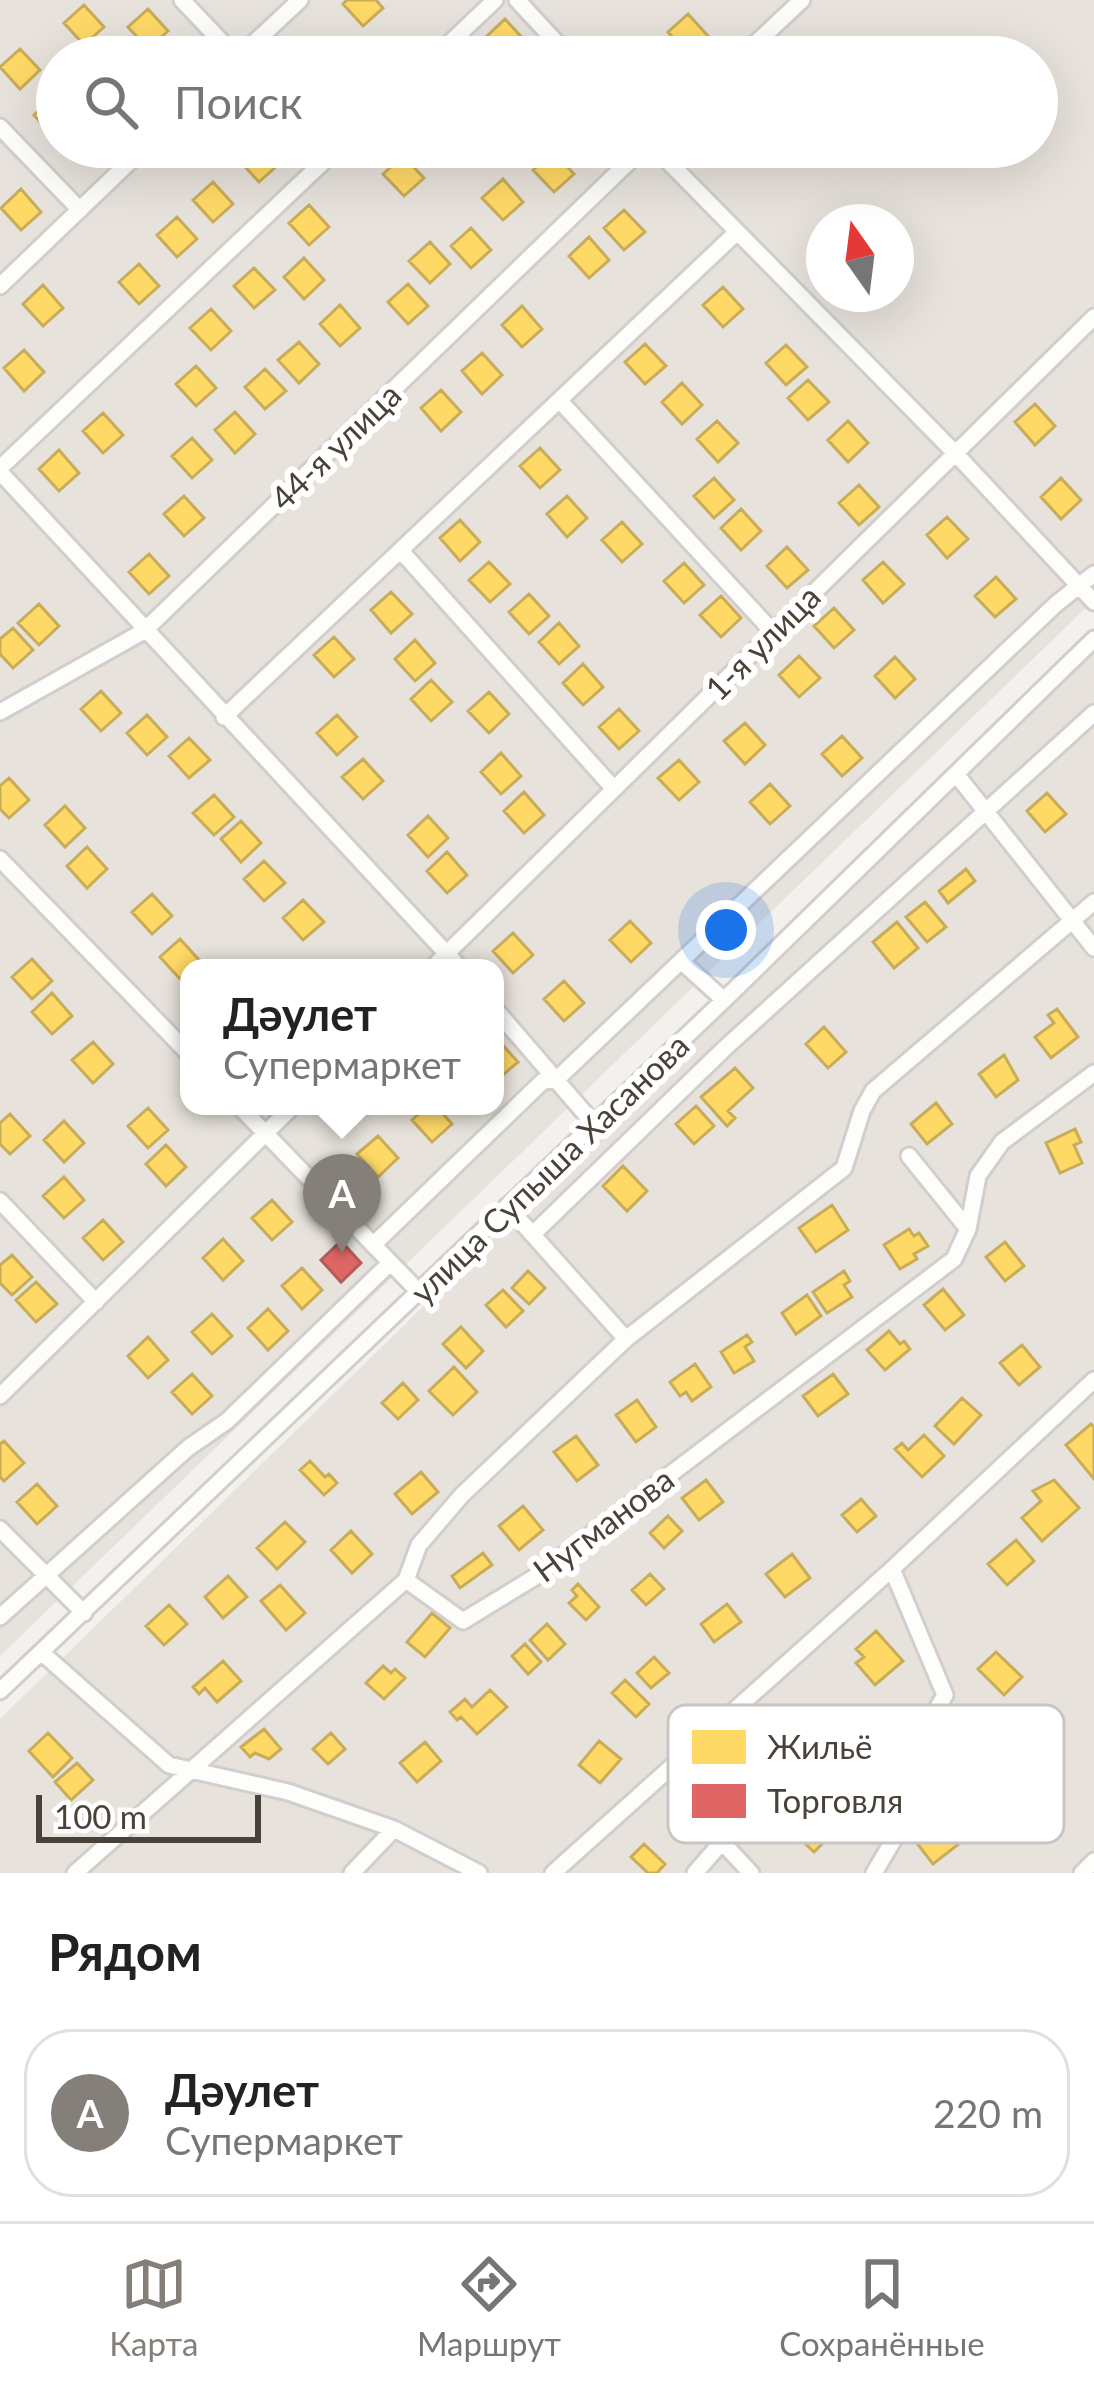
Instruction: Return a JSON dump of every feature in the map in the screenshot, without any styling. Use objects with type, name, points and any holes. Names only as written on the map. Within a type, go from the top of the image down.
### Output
[{"type":"street","points":[[182,0],[217,36]]},
{"type":"street","points":[[261,36],[300,0]]},
{"type":"street","points":[[457,36],[495,0]]},
{"type":"street","points":[[517,0],[550,36]]},
{"type":"street","points":[[763,36],[802,0]]},
{"type":"street","points":[[0,128],[36,165]]},
{"type":"street","points":[[39,168],[80,210]]},
{"type":"street","points":[[0,286],[123,168]]},
{"type":"street","points":[[317,168],[0,470],[452,959]]},
{"type":"street","name":"44-я улица","points":[[0,712],[144,631],[622,168]]},
{"type":"street","points":[[674,168],[955,453],[1094,602]]},
{"type":"street","points":[[224,717],[736,232]]},
{"type":"street","name":"1-я улица","points":[[441,959],[1094,317]]},
{"type":"street","points":[[560,401],[772,632]]},
{"type":"street","points":[[401,550],[614,789]]},
{"type":"street","points":[[373,1245],[543,1081],[556,1080],[1056,604],[1094,574]]},
{"type":"street","name":"улица Супыша Хасанова","points":[[0,1691],[724,1000],[1094,639]]},
{"type":"street","points":[[533,1234],[724,1048],[1094,713]]},
{"type":"street","points":[[956,774],[1094,948]]},
{"type":"street","points":[[0,859],[180,1045]]},
{"type":"street","points":[[75,1873],[406,1580],[418,1545],[462,1495],[626,1339],[844,1168],[873,1091],[1094,902]]},
{"type":"street","points":[[681,961],[724,1000]]},
{"type":"street","points":[[504,1019],[594,1124]]},
{"type":"street","name":"Нугманова","points":[[406,1580],[463,1621],[535,1577],[954,1259],[968,1228],[978,1176],[1002,1142],[1094,1072]]},
{"type":"street","points":[[248,1115],[418,1292]]},
{"type":"street","points":[[0,1396],[284,1115]]},
{"type":"street","points":[[908,1156],[968,1228]]},
{"type":"street","points":[[0,1201],[96,1302]]},
{"type":"street","points":[[507,1206],[626,1339]]},
{"type":"street","points":[[0,1617],[188,1448],[227,1420],[390,1263]]},
{"type":"street","points":[[740,1705],[1094,1380]]},
{"type":"street","points":[[0,1529],[84,1613]]},
{"type":"street","points":[[892,1569],[946,1695],[940,1705]]},
{"type":"street","points":[[41,1652],[169,1765],[288,1792],[394,1829],[478,1873]]},
{"type":"street","points":[[553,1873],[668,1770]]},
{"type":"street","points":[[352,1873],[394,1829]]},
{"type":"street","points":[[695,1873],[722,1843],[751,1873]]},
{"type":"street","points":[[874,1873],[892,1843]]},
{"type":"street","points":[[1082,1873],[1094,1861]]},
{"type":"shaded area","points":[[0,0],[1094,0],[1094,600],[0,1656]]},
{"type":"shaded area","points":[[1094,653],[1094,1873],[0,1873],[0,1719]]},
{"type":"building: Жильё","points":[[376,0],[383,8],[363,26],[343,4]]},
{"type":"building: Жильё","points":[[84,5],[104,27],[94,36],[76,36],[64,23]]},
{"type":"building: Жильё","points":[[148,9],[168,31],[162,36],[136,36],[128,27]]},
{"type":"building: Жильё","points":[[688,14],[708,36],[672,36],[668,32]]},
{"type":"building: Жильё","points":[[505,19],[521,36],[487,36]]},
{"type":"building: Жильё","points":[[20,49],[36,66],[36,74],[20,89],[0,67]]},
{"type":"building: Жильё","points":[[246,168],[275,168],[259,182]]},
{"type":"building: Жильё","points":[[390,168],[414,168],[424,178],[404,196],[383,174]]},
{"type":"building: Жильё","points":[[569,168],[574,174],[554,192],[533,170]]},
{"type":"building: Жильё","points":[[503,179],[523,202],[503,220],[482,198]]},
{"type":"building: Жильё","points":[[213,182],[233,204],[213,222],[193,200]]},
{"type":"building: Жильё","points":[[21,189],[41,212],[21,230],[1,208]]},
{"type":"building: Жильё","points":[[309,205],[329,227],[309,245],[289,223]]},
{"type":"building: Жильё","points":[[624,210],[645,232],[624,250],[604,228]]},
{"type":"building: Жильё","points":[[177,217],[197,239],[177,257],[157,235]]},
{"type":"building: Жильё","points":[[471,228],[491,250],[471,268],[451,246]]},
{"type":"building: Жильё","points":[[589,237],[609,260],[589,278],[569,256]]},
{"type":"building: Жильё","points":[[430,242],[450,264],[430,283],[409,261]]},
{"type":"building: Жильё","points":[[304,258],[324,280],[304,299],[284,277]]},
{"type":"building: Жильё","points":[[139,264],[159,286],[139,304],[119,282]]},
{"type":"building: Жильё","points":[[254,268],[275,290],[254,308],[234,286]]},
{"type":"building: Жильё","points":[[408,284],[428,306],[408,324],[388,302]]},
{"type":"building: Жильё","points":[[43,285],[63,308],[43,326],[23,304]]},
{"type":"building: Жильё","points":[[723,287],[743,309],[723,327],[703,305]]},
{"type":"building: Жильё","points":[[340,305],[360,328],[340,346],[320,324]]},
{"type":"building: Жильё","points":[[522,306],[542,329],[522,347],[502,325]]},
{"type":"building: Жильё","points":[[211,309],[231,331],[211,350],[190,328]]},
{"type":"building: Жильё","points":[[299,342],[319,364],[299,383],[278,360]]},
{"type":"building: Жильё","points":[[645,344],[666,366],[645,384],[625,362]]},
{"type":"building: Жильё","points":[[786,345],[807,367],[786,385],[766,363]]},
{"type":"building: Жильё","points":[[24,350],[44,372],[24,391],[4,368]]},
{"type":"building: Жильё","points":[[482,353],[502,375],[482,394],[462,371]]},
{"type":"building: Жильё","points":[[196,366],[216,388],[196,406],[176,384]]},
{"type":"building: Жильё","points":[[265,369],[286,391],[265,409],[245,387]]},
{"type":"building: Жильё","points":[[808,380],[829,402],[808,420],[788,398]]},
{"type":"building: Жильё","points":[[682,383],[702,405],[682,424],[662,402]]},
{"type":"building: Жильё","points":[[441,390],[461,412],[441,431],[421,408]]},
{"type":"building: Жильё","points":[[1035,404],[1055,426],[1035,445],[1015,422]]},
{"type":"building: Жильё","points":[[235,412],[255,434],[235,453],[215,430]]},
{"type":"building: Жильё","points":[[103,413],[123,435],[103,453],[83,431]]},
{"type":"building: Жильё","points":[[717,421],[738,443],[718,462],[697,439]]},
{"type":"building: Жильё","points":[[848,421],[868,443],[848,462],[828,440]]},
{"type":"building: Жильё","points":[[192,438],[212,460],[192,478],[172,456]]},
{"type":"building: Жильё","points":[[540,448],[560,470],[540,488],[520,466]]},
{"type":"building: Жильё","points":[[59,450],[79,473],[59,491],[39,469]]},
{"type":"building: Жильё","points":[[714,478],[734,500],[714,518],[694,496]]},
{"type":"building: Жильё","points":[[1061,478],[1081,500],[1061,519],[1041,497]]},
{"type":"building: Жильё","points":[[859,485],[879,507],[859,525],[839,503]]},
{"type":"building: Жильё","points":[[184,496],[204,518],[184,536],[164,514]]},
{"type":"building: Жильё","points":[[567,496],[587,518],[567,537],[547,514]]},
{"type":"building: Жильё","points":[[741,509],[761,531],[741,550],[721,528]]},
{"type":"building: Жильё","points":[[947,517],[968,539],[947,558],[927,535]]},
{"type":"building: Жильё","points":[[460,520],[480,542],[460,561],[440,538]]},
{"type":"building: Жильё","points":[[622,522],[642,544],[622,562],[602,540]]},
{"type":"building: Жильё","points":[[787,547],[808,570],[787,588],[767,566]]},
{"type":"building: Жильё","points":[[149,554],[169,576],[149,594],[129,572]]},
{"type":"building: Жильё","points":[[489,562],[510,584],[490,602],[469,580]]},
{"type":"building: Жильё","points":[[883,562],[904,584],[883,603],[863,580]]},
{"type":"building: Жильё","points":[[684,563],[704,585],[684,603],[664,581]]},
{"type":"building: Жильё","points":[[996,577],[1016,599],[995,617],[975,596]]},
{"type":"building: Жильё","points":[[391,592],[412,614],[391,633],[371,610]]},
{"type":"building: Жильё","points":[[529,594],[549,616],[529,634],[509,612]]},
{"type":"building: Жильё","points":[[721,596],[741,618],[721,637],[700,615]]},
{"type":"building: Жильё","points":[[39,604],[59,626],[39,645],[18,623]]},
{"type":"building: Жильё","points":[[834,608],[854,630],[834,648],[814,626]]},
{"type":"building: Жильё","points":[[559,623],[579,646],[559,664],[539,642]]},
{"type":"building: Жильё","points":[[13,628],[33,650],[13,668],[0,654],[0,639]]},
{"type":"building: Жильё","points":[[334,637],[354,659],[334,677],[314,655]]},
{"type":"building: Жильё","points":[[415,640],[435,663],[415,681],[395,659]]},
{"type":"building: Жильё","points":[[799,656],[820,678],[799,697],[779,675]]},
{"type":"building: Жильё","points":[[895,657],[915,679],[895,698],[875,676]]},
{"type":"building: Жильё","points":[[583,664],[603,687],[583,705],[563,683]]},
{"type":"building: Жильё","points":[[431,680],[452,702],[431,721],[411,699]]},
{"type":"building: Жильё","points":[[101,691],[121,713],[101,731],[81,709]]},
{"type":"building: Жильё","points":[[489,692],[509,714],[489,733],[468,711]]},
{"type":"building: Жильё","points":[[619,709],[639,731],[619,749],[599,727]]},
{"type":"building: Жильё","points":[[147,715],[167,737],[147,755],[127,733]]},
{"type":"building: Жильё","points":[[337,715],[357,737],[337,755],[317,733]]},
{"type":"building: Жильё","points":[[745,723],[765,745],[745,764],[724,741]]},
{"type":"building: Жильё","points":[[842,736],[862,758],[842,776],[822,754]]},
{"type":"building: Жильё","points":[[189,738],[210,760],[189,778],[169,756]]},
{"type":"building: Жильё","points":[[501,753],[521,776],[501,794],[481,772]]},
{"type":"building: Жильё","points":[[363,759],[383,781],[363,799],[342,777]]},
{"type":"building: Жильё","points":[[679,760],[699,782],[679,800],[658,778]]},
{"type":"building: Жильё","points":[[9,778],[29,800],[9,818],[0,809],[0,786]]},
{"type":"building: Жильё","points":[[770,784],[790,806],[770,824],[750,802]]},
{"type":"building: Жильё","points":[[524,792],[544,815],[524,833],[504,811]]},
{"type":"building: Жильё","points":[[1047,793],[1066,814],[1045,832],[1027,811]]},
{"type":"building: Жильё","points":[[214,795],[234,817],[214,835],[193,813]]},
{"type":"building: Жильё","points":[[65,806],[85,828],[65,847],[45,825]]},
{"type":"building: Жильё","points":[[428,816],[448,838],[428,857],[408,835]]},
{"type":"building: Жильё","points":[[241,821],[261,843],[241,862],[221,839]]},
{"type":"building: Жильё","points":[[87,847],[107,869],[87,888],[67,866]]},
{"type":"building: Жильё","points":[[447,852],[467,875],[447,893],[427,871]]},
{"type":"building: Жильё","points":[[264,861],[285,883],[264,901],[244,879]]},
{"type":"building: Жильё","points":[[966,869],[975,881],[948,903],[939,891]]},
{"type":"building: Жильё","points":[[152,894],[172,916],[152,934],[132,912]]},
{"type":"building: Жильё","points":[[303,900],[324,922],[303,940],[283,918]]},
{"type":"building: Жильё","points":[[925,902],[946,927],[927,942],[906,917]]},
{"type":"building: Жильё","points":[[630,921],[651,943],[631,962],[610,940]]},
{"type":"building: Жильё","points":[[897,922],[918,948],[894,968],[873,942]]},
{"type":"building: Жильё","points":[[513,933],[533,955],[513,973],[493,951]]},
{"type":"building: Жильё","points":[[180,939],[198,959],[180,959],[180,979],[160,957]]},
{"type":"building: Жильё","points":[[32,959],[52,981],[32,999],[12,977]]},
{"type":"building: Жильё","points":[[564,981],[584,1003],[564,1021],[544,999]]},
{"type":"building: Жильё","points":[[52,993],[72,1016],[52,1034],[32,1012]]},
{"type":"building: Жильё","points":[[1057,1009],[1078,1037],[1051,1058],[1035,1037],[1054,1023],[1048,1015]]},
{"type":"building: Жильё","points":[[824,1027],[846,1052],[828,1068],[806,1044]]},
{"type":"building: Жильё","points":[[93,1042],[113,1064],[93,1083],[72,1060]]},
{"type":"building: Жильё","points":[[504,1047],[518,1062],[504,1074]]},
{"type":"building: Жильё","points":[[1004,1055],[1018,1080],[996,1097],[979,1074]]},
{"type":"building: Жильё","points":[[735,1068],[753,1088],[728,1111],[735,1118],[727,1126],[701,1097]]},
{"type":"building: Жильё","points":[[936,1103],[952,1124],[927,1144],[911,1124]]},
{"type":"building: Жильё","points":[[696,1106],[714,1126],[694,1144],[676,1124]]},
{"type":"building: Жильё","points":[[148,1108],[168,1130],[148,1148],[128,1126]]},
{"type":"building: Жильё","points":[[10,1114],[30,1136],[10,1154],[0,1144],[0,1123]]},
{"type":"building: Жильё","points":[[329,1115],[355,1115],[341,1128]]},
{"type":"building: Жильё","points":[[417,1115],[444,1115],[452,1124],[432,1142],[412,1120]]},
{"type":"building: Жильё","points":[[64,1121],[84,1143],[64,1162],[44,1140]]},
{"type":"building: Жильё","points":[[1075,1129],[1081,1142],[1074,1145],[1082,1163],[1060,1173],[1046,1143]]},
{"type":"building: Жильё","points":[[378,1136],[398,1158],[378,1177],[357,1154]]},
{"type":"building: Жильё","points":[[166,1145],[186,1167],[166,1186],[146,1164]]},
{"type":"building: Жильё","points":[[623,1166],[647,1191],[627,1211],[603,1186]]},
{"type":"building: Жильё","points":[[64,1177],[84,1200],[64,1218],[43,1196]]},
{"type":"building: Жильё","points":[[272,1200],[292,1222],[272,1240],[252,1218]]},
{"type":"building: Жильё","points":[[832,1205],[848,1230],[816,1252],[799,1228]]},
{"type":"building: Жильё","points":[[103,1220],[123,1242],[103,1260],[83,1238]]},
{"type":"building: Жильё","points":[[909,1229],[914,1236],[919,1233],[928,1246],[900,1269],[884,1245]]},
{"type":"building: Жильё","points":[[223,1239],[243,1261],[223,1280],[203,1258]]},
{"type":"building: Жильё","points":[[1005,1242],[1024,1266],[1005,1281],[986,1257]]},
{"type":"building: Жильё","points":[[12,1255],[32,1277],[12,1295],[0,1283],[0,1265]]},
{"type":"building: Жильё","points":[[302,1268],[322,1290],[302,1309],[282,1286]]},
{"type":"building: Жильё","points":[[528,1271],[545,1288],[529,1304],[512,1288]]},
{"type":"building: Жильё","points":[[844,1271],[850,1281],[844,1285],[852,1297],[827,1313],[813,1292]]},
{"type":"building: Жильё","points":[[36,1282],[57,1304],[36,1322],[16,1300]]},
{"type":"building: Жильё","points":[[943,1289],[964,1315],[945,1330],[924,1305]]},
{"type":"building: Жильё","points":[[503,1290],[523,1311],[506,1327],[486,1305]]},
{"type":"building: Жильё","points":[[807,1295],[821,1316],[796,1334],[782,1313]]},
{"type":"building: Жильё","points":[[268,1309],[288,1331],[268,1350],[248,1328]]},
{"type":"building: Жильё","points":[[212,1314],[232,1336],[212,1354],[192,1332]]},
{"type":"building: Жильё","points":[[461,1327],[483,1351],[466,1368],[443,1344]]},
{"type":"building: Жильё","points":[[889,1331],[910,1349],[885,1370],[867,1350]]},
{"type":"building: Жильё","points":[[747,1335],[752,1342],[745,1347],[754,1361],[734,1373],[721,1352]]},
{"type":"building: Жильё","points":[[148,1337],[168,1360],[148,1378],[128,1356]]},
{"type":"building: Жильё","points":[[1022,1345],[1040,1367],[1019,1385],[1000,1363]]},
{"type":"building: Жильё","points":[[695,1364],[711,1387],[692,1401],[686,1392],[680,1396],[670,1382]]},
{"type":"building: Жильё","points":[[454,1367],[477,1392],[453,1415],[429,1391]]},
{"type":"building: Жильё","points":[[192,1374],[212,1396],[192,1414],[172,1392]]},
{"type":"building: Жильё","points":[[833,1374],[848,1394],[818,1416],[803,1396]]},
{"type":"building: Жильё","points":[[403,1383],[418,1400],[398,1419],[382,1403]]},
{"type":"building: Жильё","points":[[962,1398],[981,1415],[954,1444],[935,1426]]},
{"type":"building: Жильё","points":[[637,1400],[656,1427],[636,1442],[616,1415]]},
{"type":"building: Жильё","points":[[1091,1424],[1094,1427],[1094,1479],[1066,1445]]},
{"type":"building: Жильё","points":[[924,1435],[944,1456],[922,1477],[895,1449],[902,1443],[908,1450]]},
{"type":"building: Жильё","points":[[576,1436],[598,1465],[577,1481],[554,1452]]},
{"type":"building: Жильё","points":[[4,1441],[24,1463],[4,1481],[0,1444]]},
{"type":"building: Жильё","points":[[310,1461],[337,1483],[324,1495],[300,1470]]},
{"type":"building: Жильё","points":[[421,1472],[438,1492],[412,1514],[395,1494]]},
{"type":"building: Жильё","points":[[706,1480],[723,1502],[699,1520],[682,1498]]},
{"type":"building: Жильё","points":[[1054,1480],[1079,1508],[1042,1541],[1022,1518],[1041,1501],[1033,1491]]},
{"type":"building: Жильё","points":[[37,1484],[57,1506],[37,1524],[17,1502]]},
{"type":"building: Жильё","points":[[861,1499],[876,1516],[857,1532],[842,1515]]},
{"type":"building: Жильё","points":[[523,1506],[543,1530],[519,1550],[499,1526]]},
{"type":"building: Жильё","points":[[668,1516],[682,1531],[664,1548],[650,1533]]},
{"type":"building: Жильё","points":[[285,1522],[305,1542],[277,1569],[257,1548]]},
{"type":"building: Жильё","points":[[351,1531],[372,1554],[352,1573],[331,1550]]},
{"type":"building: Жильё","points":[[1016,1540],[1034,1561],[1007,1585],[988,1564]]},
{"type":"building: Жильё","points":[[483,1553],[492,1565],[460,1588],[452,1576]]},
{"type":"building: Жильё","points":[[792,1554],[810,1578],[785,1597],[766,1574]]},
{"type":"building: Жильё","points":[[650,1574],[664,1589],[646,1605],[632,1590]]},
{"type":"building: Жильё","points":[[228,1576],[247,1597],[223,1618],[205,1597]]},
{"type":"building: Жильё","points":[[578,1584],[599,1607],[586,1620],[569,1603],[577,1596],[572,1590]]},
{"type":"building: Жильё","points":[[280,1585],[305,1613],[286,1630],[261,1601]]},
{"type":"building: Жильё","points":[[727,1604],[741,1622],[714,1642],[701,1624]]},
{"type":"building: Жильё","points":[[169,1605],[187,1624],[164,1645],[146,1626]]},
{"type":"building: Жильё","points":[[432,1613],[450,1628],[425,1657],[407,1642]]},
{"type":"building: Жильё","points":[[547,1624],[565,1644],[548,1660],[530,1640]]},
{"type":"building: Жильё","points":[[876,1631],[903,1661],[875,1685],[856,1663],[864,1657],[856,1649]]},
{"type":"building: Жильё","points":[[525,1644],[541,1662],[528,1674],[512,1656]]},
{"type":"building: Жильё","points":[[996,1652],[1022,1677],[1004,1695],[978,1669]]},
{"type":"building: Жильё","points":[[654,1657],[669,1673],[651,1688],[637,1673]]},
{"type":"building: Жильё","points":[[223,1661],[241,1681],[217,1702],[205,1688],[199,1694],[193,1687]]},
{"type":"building: Жильё","points":[[383,1666],[405,1678],[384,1699],[366,1683]]},
{"type":"building: Жильё","points":[[625,1680],[649,1704],[636,1717],[612,1693]]},
{"type":"building: Жильё","points":[[490,1690],[507,1707],[477,1734],[450,1712],[465,1699],[472,1707]]},
{"type":"building: Жильё","points":[[264,1729],[281,1749],[269,1759],[255,1753],[250,1757],[241,1747]]},
{"type":"building: Жильё","points":[[48,1733],[72,1758],[53,1777],[29,1751]]},
{"type":"building: Жильё","points":[[331,1733],[345,1749],[328,1764],[313,1749]]},
{"type":"building: Жильё","points":[[599,1741],[621,1759],[600,1783],[579,1765]]},
{"type":"building: Жильё","points":[[425,1742],[441,1761],[417,1782],[400,1763]]},
{"type":"building: Жильё","points":[[77,1763],[93,1780],[71,1800],[55,1782]]},
{"type":"building: Жильё","points":[[917,1843],[960,1843],[933,1864]]},
{"type":"building: Жильё","points":[[644,1844],[665,1864],[657,1873],[648,1873],[631,1857]]},
{"type":"building: Торговля","points":[[341,1241],[361,1263],[341,1282],[321,1260]]},
{"type":"place","name":"Дәулет","points":[[342,1253]]}]
